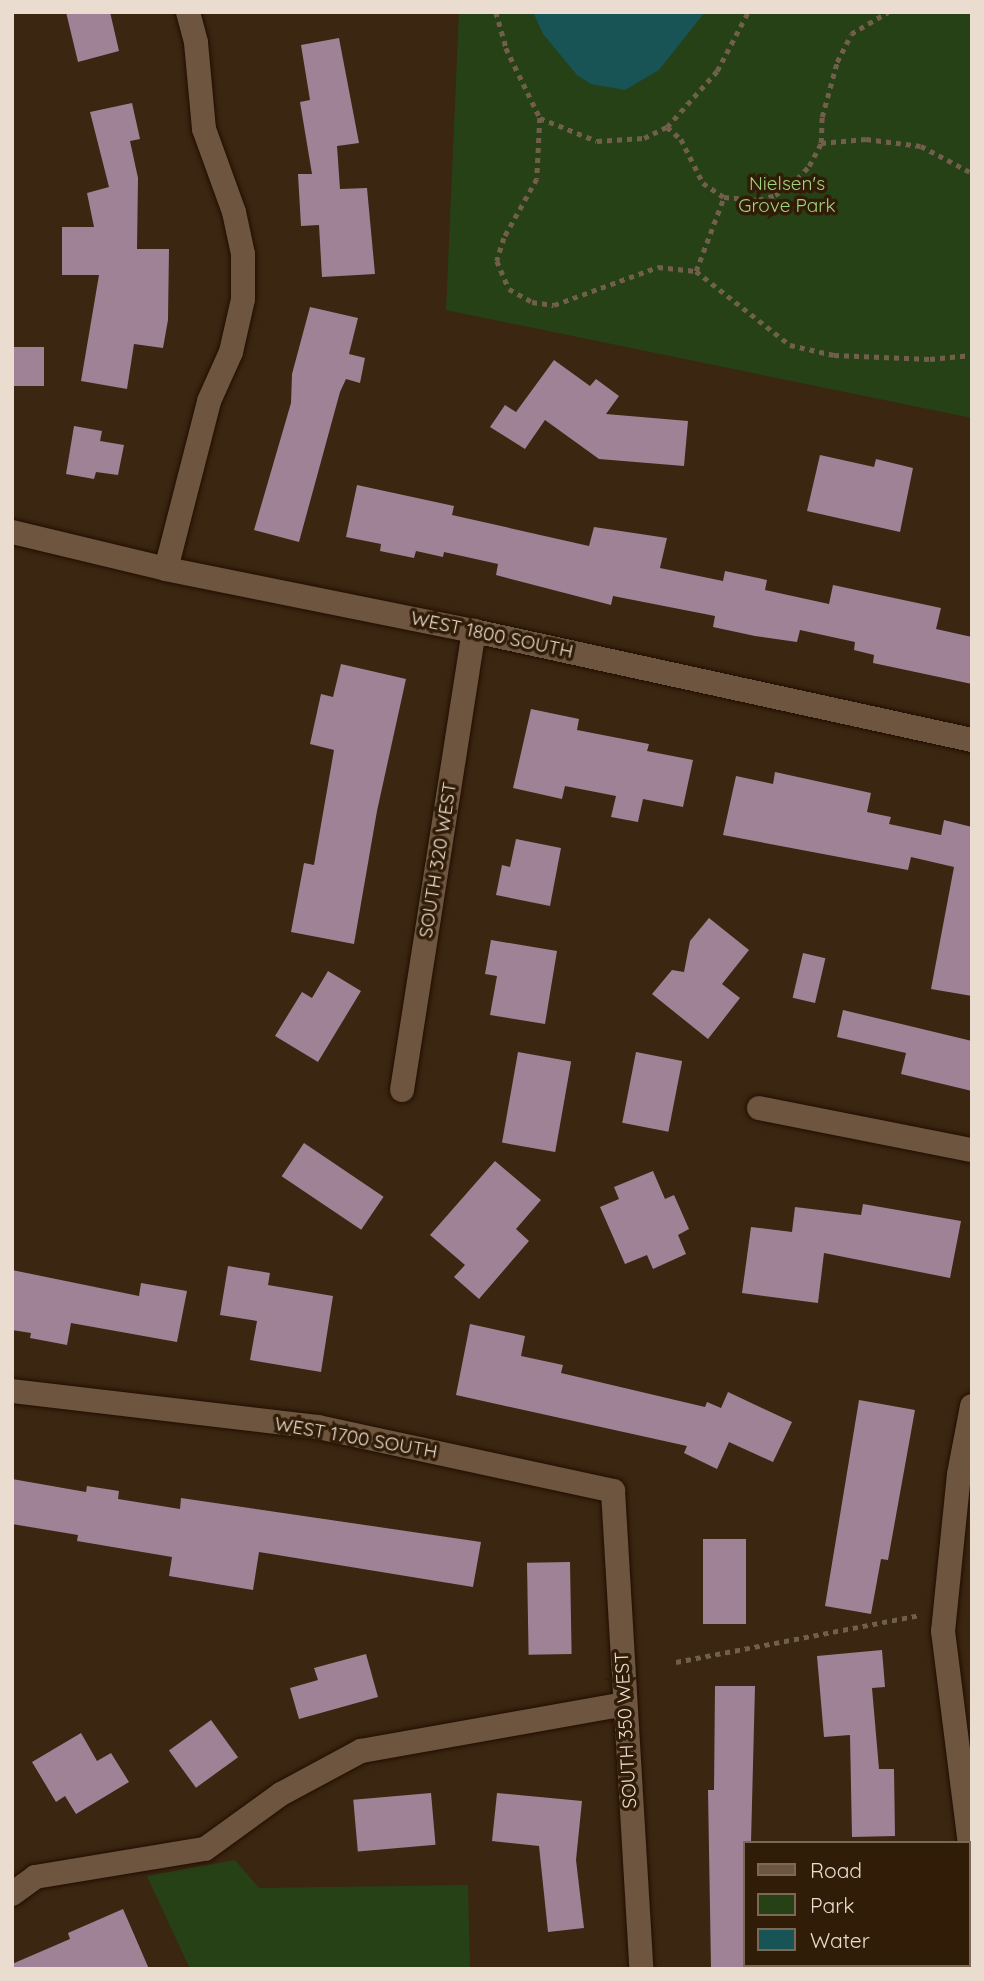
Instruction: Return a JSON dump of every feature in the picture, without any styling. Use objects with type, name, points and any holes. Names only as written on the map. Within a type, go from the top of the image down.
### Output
[{"type":"street","points":[[166,569],[198,439],[230,352],[243,299],[243,254],[234,212],[204,129],[196,42],[188,12]]},
{"type":"street","name":"WEST 1800 SOUTH","points":[[12,532],[166,569],[474,631],[972,740]]},
{"type":"street","name":"SOUTH 320 WEST","points":[[402,1090],[474,631]]},
{"type":"street","points":[[759,1108],[972,1150]]},
{"type":"street","name":"WEST 1700 SOUTH","points":[[12,1391],[318,1427],[613,1491]]},
{"type":"street","points":[[971,1848],[943,1631],[959,1475],[972,1406]]},
{"type":"street","name":"SOUTH 350 WEST","points":[[613,1491],[641,1969]]},
{"type":"street","points":[[12,1894],[35,1877],[205,1850],[281,1794],[361,1751],[624,1703]]},
{"type":"path","points":[[496,12],[506,48],[540,118],[537,178],[503,238],[497,261],[509,289],[532,302],[554,305],[658,267],[696,271],[790,345],[834,355],[930,359],[972,355]]},
{"type":"path","points":[[540,118],[597,141],[644,138],[667,127],[717,71],[748,12]]},
{"type":"path","points":[[667,127],[681,139],[703,183],[724,197],[760,200],[790,187],[821,143],[822,117],[836,62],[851,34],[888,12]]},
{"type":"path","points":[[821,143],[866,139],[921,146],[972,173]]},
{"type":"path","points":[[696,271],[724,197]]},
{"type":"path","points":[[676,1662],[922,1614]]},
{"type":"green space","name":"Nielsen's Grove Park","points":[[459,12],[972,12],[972,418],[446,310]]},
{"type":"green space","points":[[235,1860],[259,1888],[468,1885],[470,1969],[190,1969],[147,1876]]},
{"type":"water","points":[[533,12],[705,12],[659,70],[625,90],[591,84],[577,75],[543,34]]},
{"type":"building","points":[[66,12],[110,12],[119,51],[78,62]]},
{"type":"building","points":[[339,38],[359,143],[337,146],[340,189],[367,188],[375,274],[322,277],[319,225],[301,226],[298,174],[312,174],[300,102],[310,100],[301,45]]},
{"type":"building","points":[[132,103],[140,139],[130,141],[138,178],[137,249],[169,249],[168,320],[163,348],[134,344],[127,389],[81,381],[99,275],[62,275],[62,227],[94,227],[87,193],[109,187],[90,112]]},
{"type":"building","points":[[310,307],[358,318],[349,354],[365,358],[360,383],[346,379],[340,392],[299,542],[254,530],[291,403],[292,374]]},
{"type":"building","points":[[14,347],[44,347],[44,386],[14,386]]},
{"type":"building","points":[[554,360],[590,386],[596,379],[619,396],[606,414],[688,421],[684,466],[599,459],[545,420],[525,449],[490,427],[505,405],[516,412]]},
{"type":"building","points":[[74,426],[102,431],[100,441],[124,445],[118,475],[96,472],[94,479],[66,474]]},
{"type":"building","points":[[820,455],[874,467],[876,459],[913,468],[900,532],[807,511]]},
{"type":"building","points":[[357,485],[454,506],[452,515],[589,546],[594,527],[667,538],[660,568],[723,581],[725,571],[767,580],[765,590],[829,604],[833,585],[941,608],[936,629],[972,637],[972,684],[873,663],[874,655],[854,650],[855,642],[800,630],[797,642],[755,636],[713,627],[715,616],[613,596],[611,605],[496,575],[498,564],[444,552],[443,557],[416,551],[414,558],[380,551],[381,544],[346,537]]},
{"type":"building","points":[[341,664],[406,679],[377,811],[354,944],[291,932],[304,863],[314,865],[334,750],[310,744],[321,694],[333,697]]},
{"type":"building","points":[[531,709],[579,719],[577,730],[649,744],[647,751],[693,760],[683,807],[643,799],[638,822],[611,817],[616,796],[565,786],[562,799],[513,788]]},
{"type":"building","points":[[775,772],[871,793],[867,812],[891,817],[889,824],[941,835],[944,820],[972,827],[972,996],[931,989],[954,867],[911,857],[908,870],[723,835],[736,776],[773,784]]},
{"type":"building","points":[[516,839],[561,848],[550,906],[496,895],[502,865],[510,867]]},
{"type":"building","points":[[709,918],[749,950],[722,984],[740,998],[708,1039],[652,994],[672,970],[684,972],[690,941]]},
{"type":"building","points":[[491,940],[557,951],[545,1024],[490,1015],[497,976],[485,974]]},
{"type":"building","points":[[803,953],[825,958],[815,1003],[793,998]]},
{"type":"building","points":[[328,971],[361,991],[318,1062],[275,1036],[302,992],[312,998]]},
{"type":"building","points":[[843,1010],[972,1041],[972,1091],[901,1074],[906,1053],[837,1037]]},
{"type":"building","points":[[518,1052],[571,1061],[555,1152],[502,1143]]},
{"type":"building","points":[[636,1052],[682,1061],[668,1132],[622,1123]]},
{"type":"building","points":[[304,1143],[384,1197],[361,1230],[282,1176]]},
{"type":"building","points":[[495,1161],[541,1200],[516,1229],[529,1241],[479,1299],[454,1277],[465,1265],[430,1235]]},
{"type":"building","points":[[653,1171],[665,1199],[674,1195],[689,1229],[678,1235],[686,1254],[653,1269],[647,1255],[625,1264],[600,1207],[619,1199],[614,1187]]},
{"type":"building","points":[[863,1204],[961,1221],[950,1278],[824,1253],[818,1303],[742,1293],[751,1227],[792,1232],[795,1207],[861,1215]]},
{"type":"building","points":[[228,1266],[270,1273],[268,1285],[333,1296],[321,1372],[250,1360],[257,1321],[220,1315]]},
{"type":"building","points":[[12,1270],[139,1296],[141,1283],[187,1291],[177,1342],[71,1323],[67,1345],[30,1338],[31,1333],[12,1330]]},
{"type":"building","points":[[470,1324],[525,1336],[521,1356],[563,1365],[561,1373],[705,1407],[707,1402],[721,1408],[728,1392],[792,1422],[773,1462],[729,1442],[717,1469],[684,1453],[687,1446],[456,1395]]},
{"type":"building","points":[[859,1400],[915,1410],[888,1560],[881,1559],[871,1614],[825,1606]]},
{"type":"building","points":[[12,1479],[86,1492],[87,1486],[119,1491],[118,1499],[180,1509],[181,1498],[481,1542],[473,1587],[259,1552],[253,1590],[169,1576],[172,1557],[77,1541],[78,1535],[12,1524]]},
{"type":"building","points":[[703,1539],[746,1539],[746,1624],[703,1624]]},
{"type":"building","points":[[570,1562],[572,1654],[529,1655],[527,1563]]},
{"type":"building","points":[[882,1650],[885,1687],[872,1688],[879,1769],[894,1769],[895,1836],[852,1837],[850,1735],[824,1737],[817,1656]]},
{"type":"building","points":[[366,1654],[378,1697],[299,1719],[290,1688],[318,1680],[314,1668]]},
{"type":"building","points":[[715,1686],[755,1686],[751,1841],[743,1841],[744,1969],[711,1969],[708,1790],[714,1790]]},
{"type":"building","points":[[211,1720],[238,1757],[196,1788],[169,1751]]},
{"type":"building","points":[[81,1733],[97,1761],[111,1753],[129,1782],[76,1814],[65,1796],[56,1802],[32,1762]]},
{"type":"building","points":[[431,1793],[436,1845],[358,1852],[353,1800]]},
{"type":"building","points":[[497,1793],[582,1801],[576,1860],[584,1928],[548,1932],[539,1846],[492,1841]]},
{"type":"building","points":[[123,1909],[149,1969],[12,1969],[12,1964],[70,1939],[68,1933]]}]
